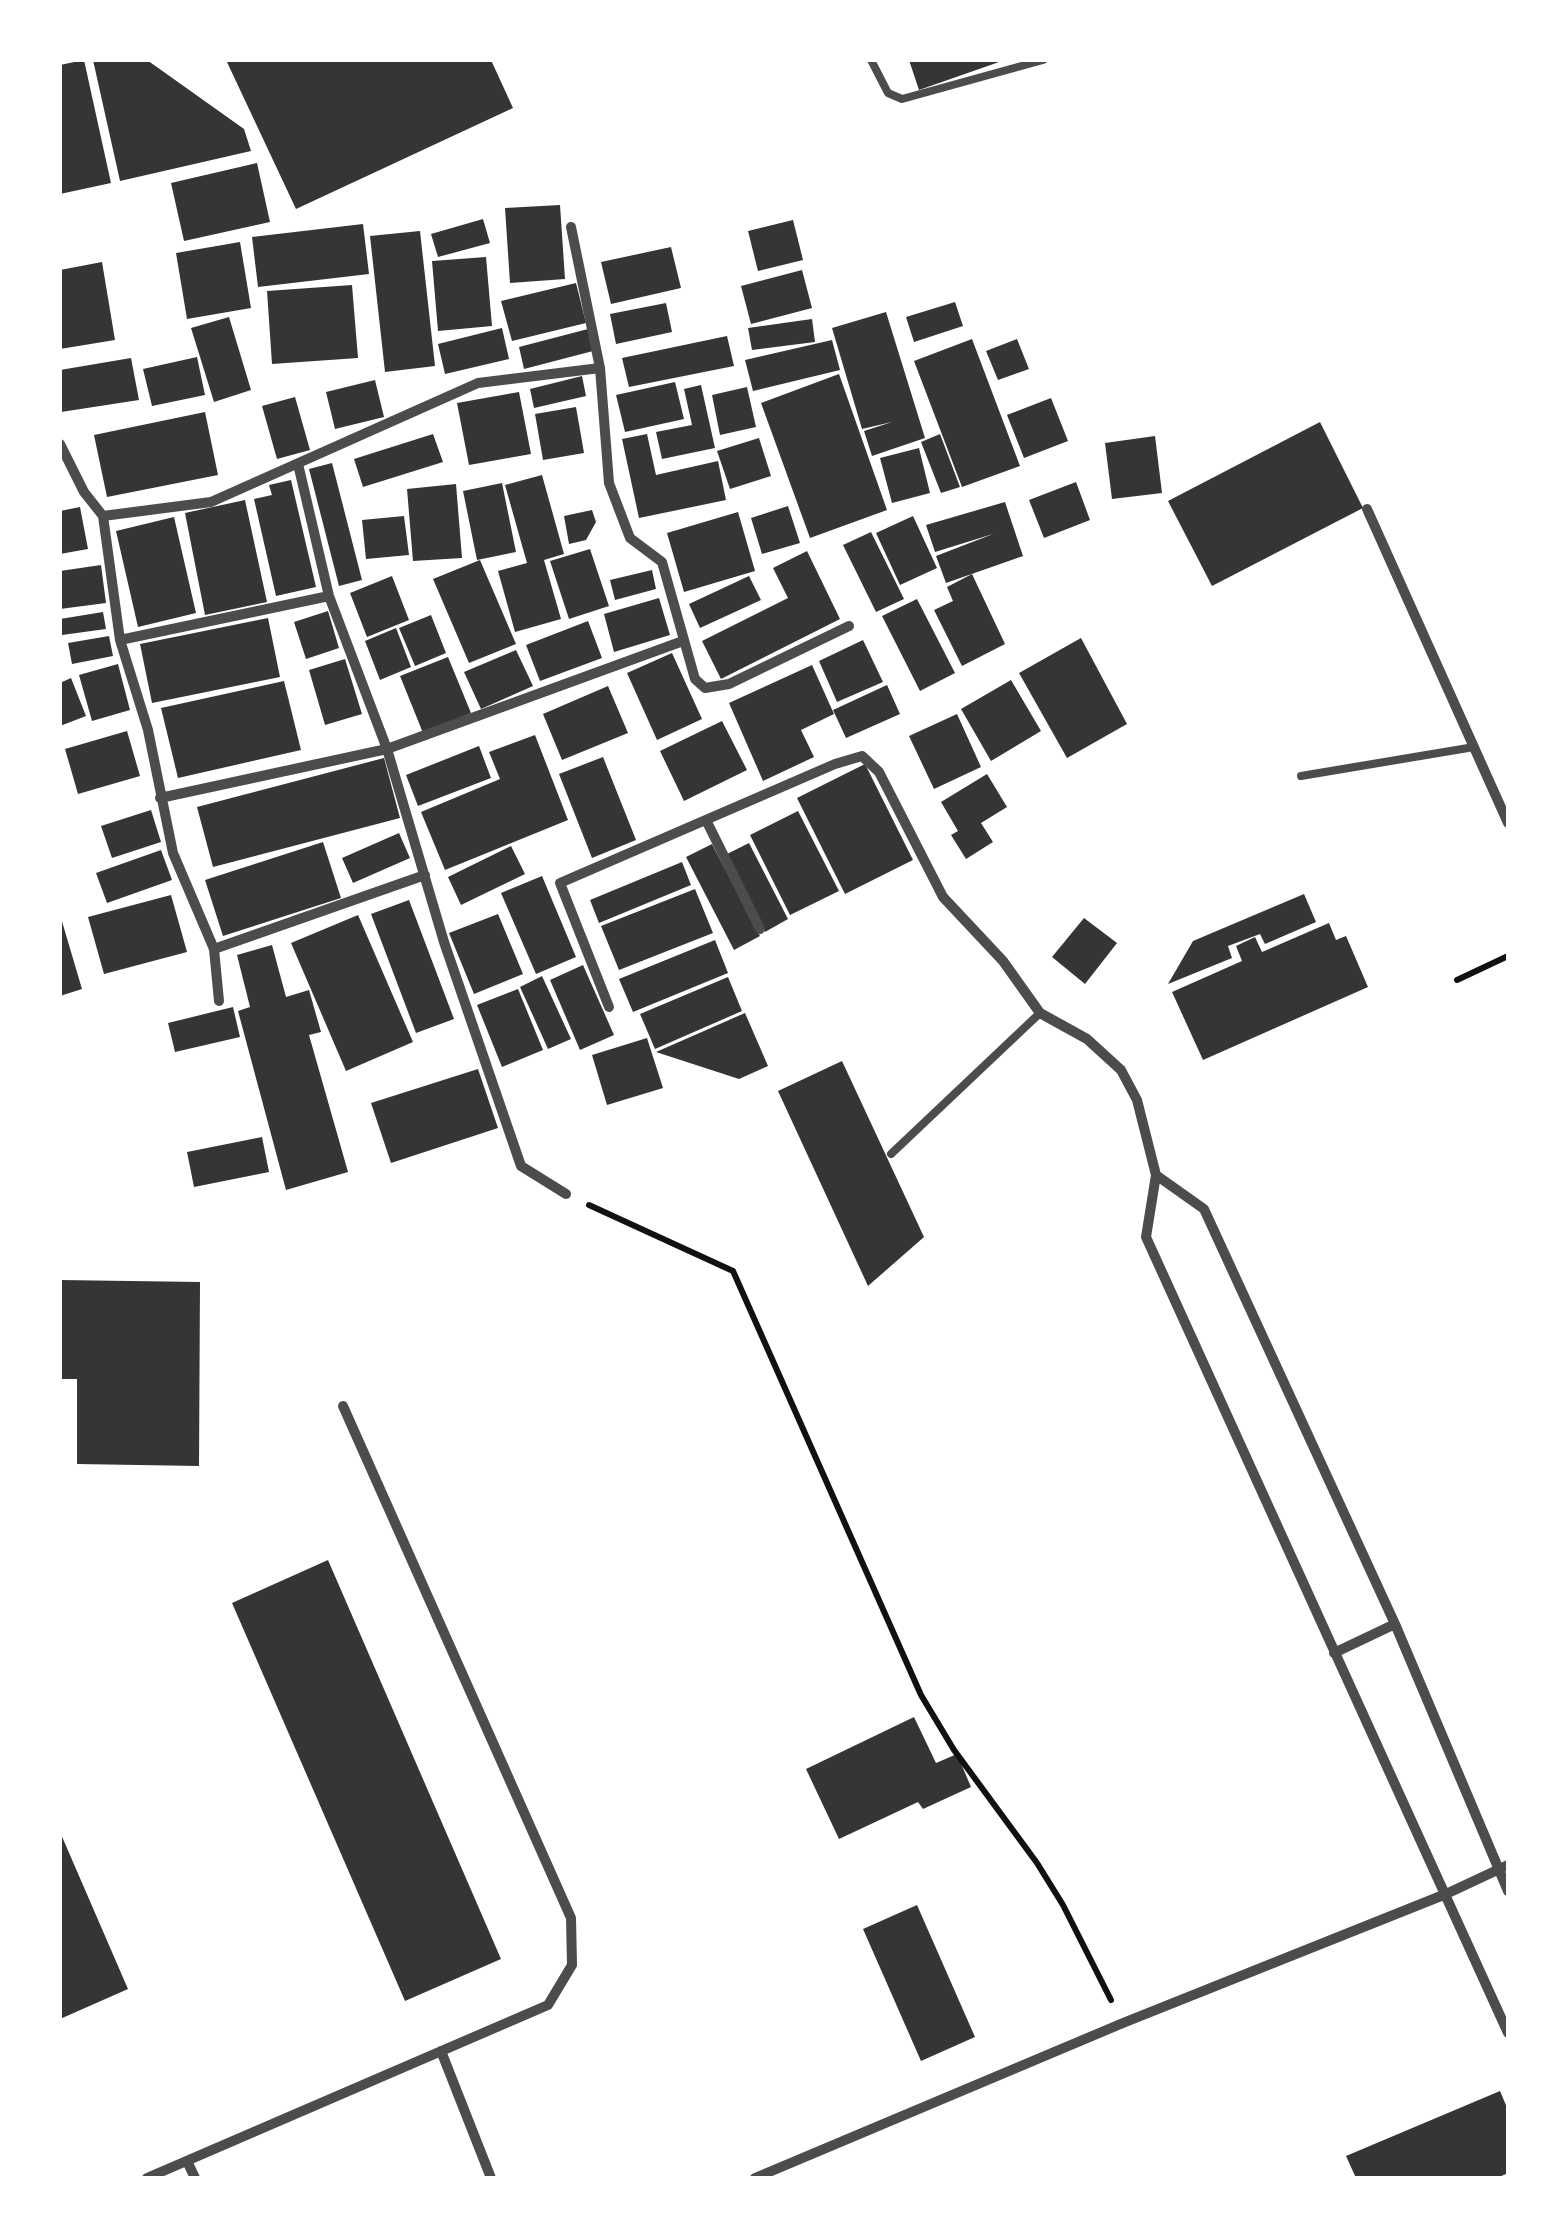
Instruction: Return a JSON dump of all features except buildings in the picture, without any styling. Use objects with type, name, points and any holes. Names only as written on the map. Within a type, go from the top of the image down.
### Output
[{"type":"street","points":[[571,226],[600,368],[609,484],[630,538],[662,562],[695,679],[705,688],[729,684],[849,626]]},
{"type":"street","points":[[103,516],[211,502],[478,383],[600,368]]},
{"type":"street","points":[[60,444],[84,492],[103,516],[120,640],[148,730],[174,853],[214,949],[219,1001]]},
{"type":"street","points":[[298,464],[329,596],[387,748],[444,942],[521,1166],[566,1194]]},
{"type":"street","points":[[1367,509],[1508,823]]},
{"type":"street","points":[[120,640],[329,596]]},
{"type":"street","points":[[160,798],[387,748],[683,641]]},
{"type":"street","points":[[609,1007],[560,883],[835,764],[862,756],[879,772],[943,897],[1003,961],[1040,1013],[1087,1039],[1121,1070],[1137,1100],[1156,1174],[1146,1238],[1508,2033]]},
{"type":"street","points":[[706,822],[760,929]]},
{"type":"street","points":[[214,949],[425,875]]},
{"type":"street","points":[[1156,1174],[1204,1209],[1395,1624],[1503,1867],[1508,1891]]},
{"type":"street","points":[[147,2178],[548,2005],[572,1966],[571,1918],[343,1406]]},
{"type":"street","points":[[1334,1653],[1395,1624]]},
{"type":"street","points":[[755,2178],[1123,2023],[1446,1894],[1503,1867]]},
{"type":"street","points":[[441,2051],[492,2178]]},
{"type":"street","points":[[187,2160],[194,2178]]},
{"type":"lane","points":[[871,60],[888,93],[902,99],[1043,60]]},
{"type":"lane","points":[[1301,776],[1474,748]]},
{"type":"lane","points":[[891,1154],[1040,1013]]},
{"type":"path","points":[[1457,980],[1508,956]]},
{"type":"path","points":[[566,1194],[734,1271],[920,1695],[1054,1891],[1123,2023]]}]
